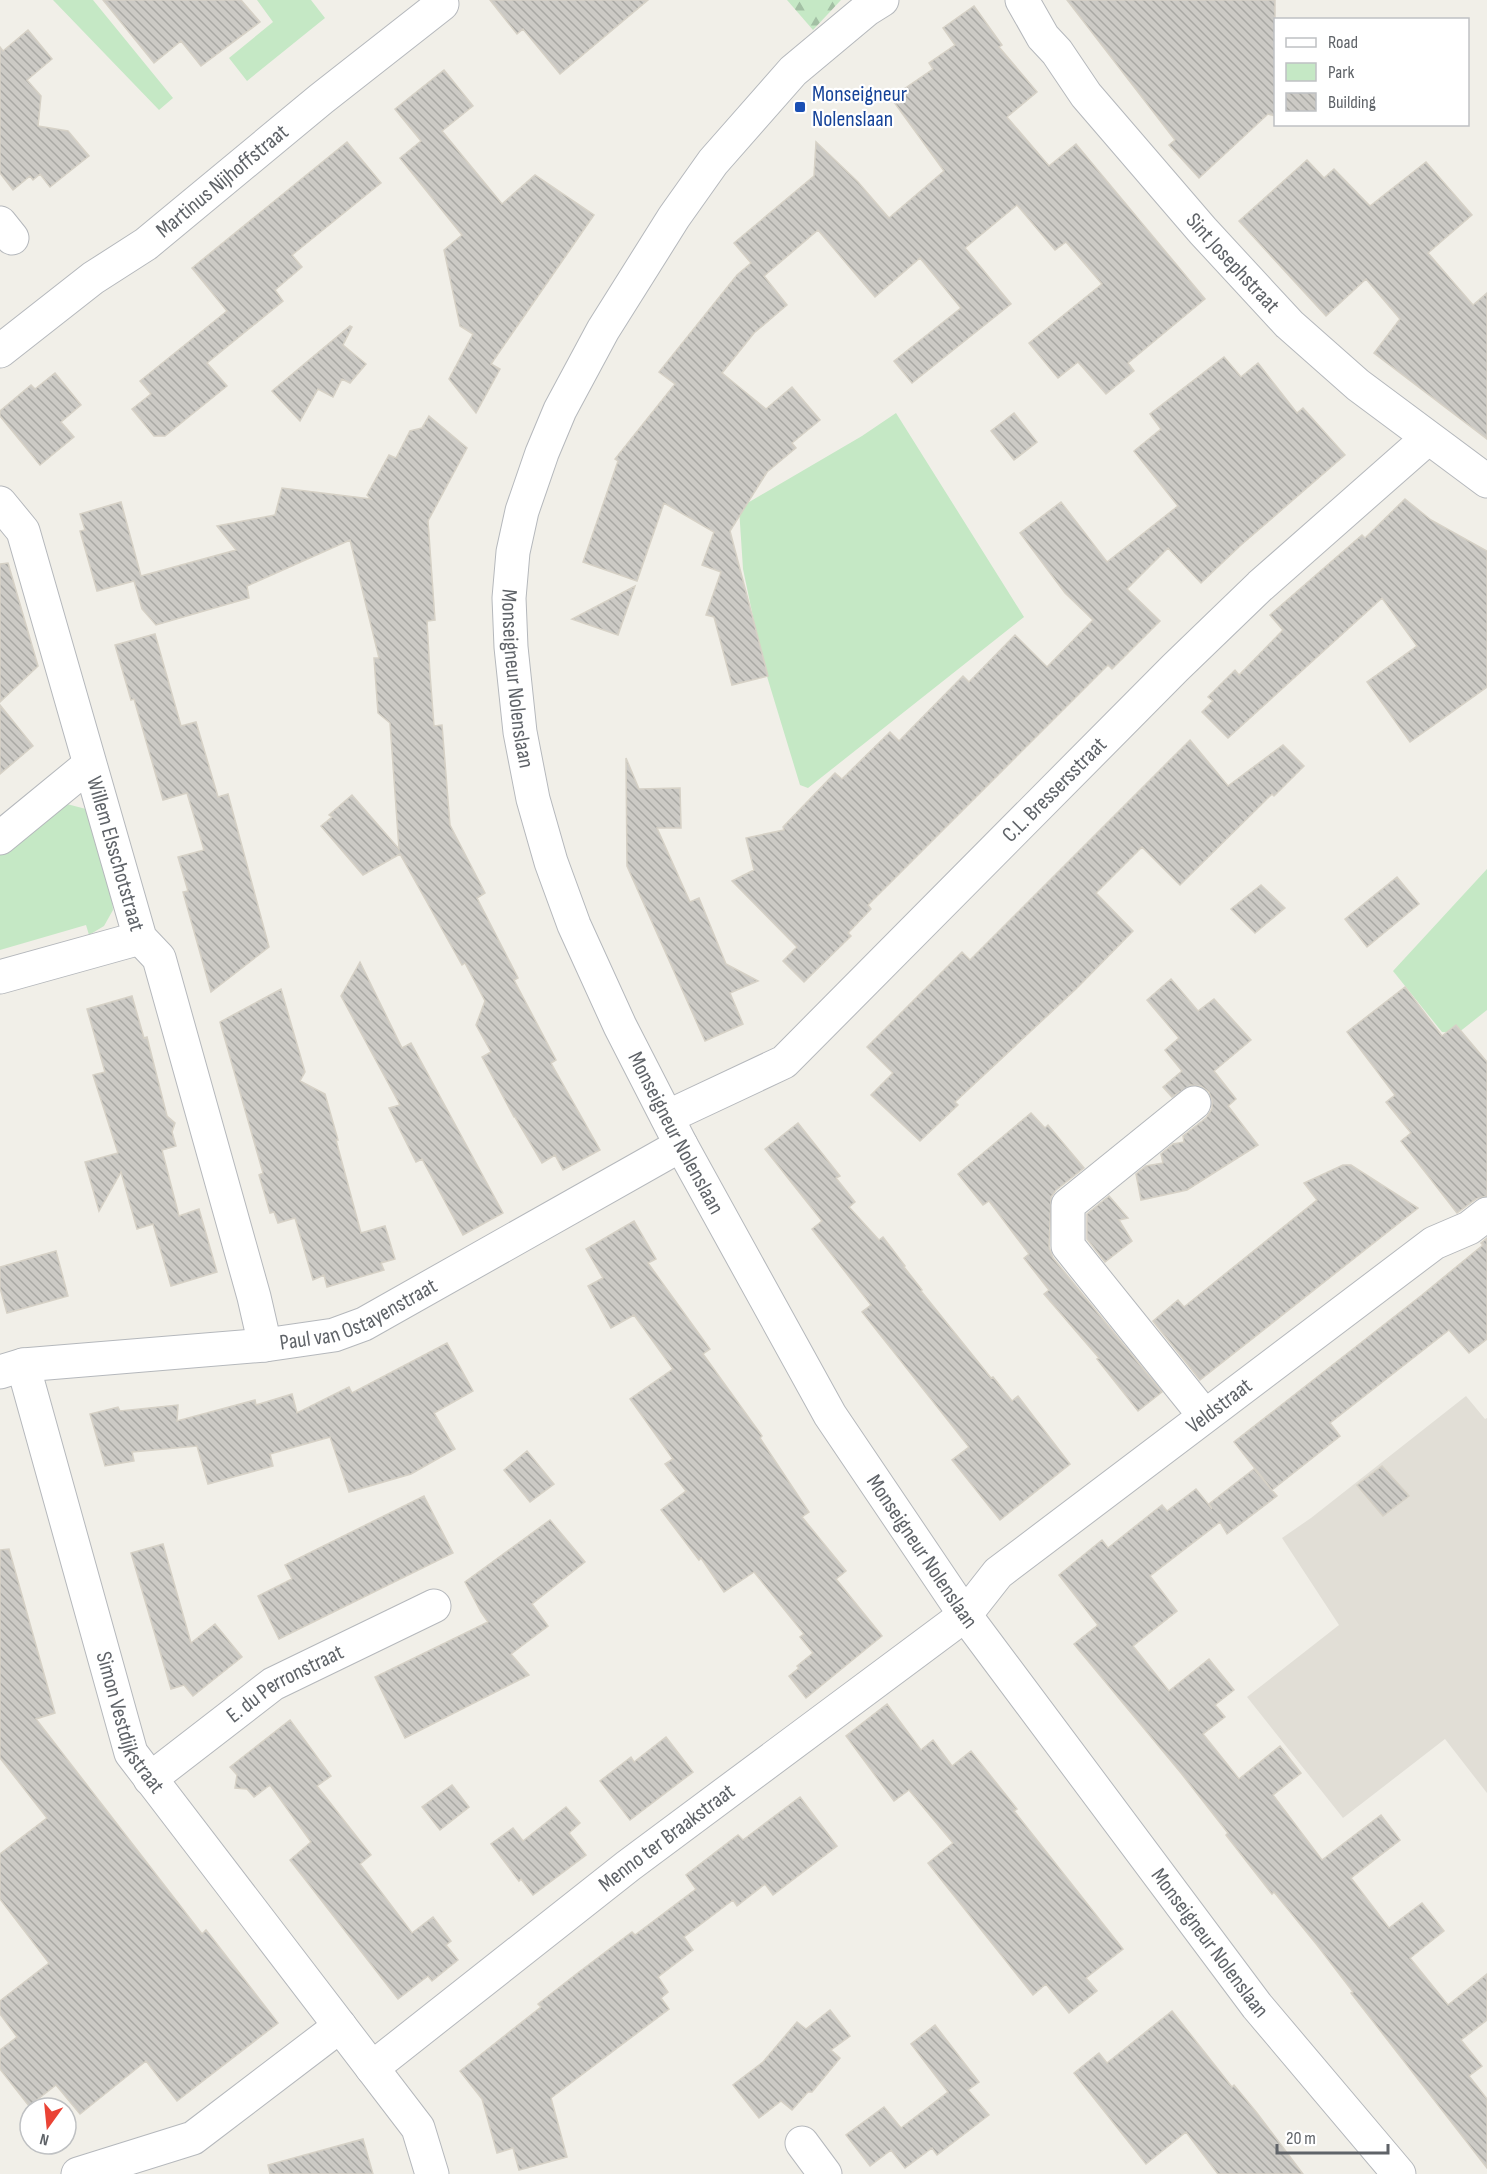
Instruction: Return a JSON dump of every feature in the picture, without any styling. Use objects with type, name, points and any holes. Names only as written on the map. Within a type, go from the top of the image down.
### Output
[{"type":"street","name":"Sint Josephstraat","points":[[1022,0],[1043,37],[1057,52],[1086,95],[1203,231],[1289,324],[1358,385],[1487,481]]},
{"type":"street","name":"Monseigneur Nolenslaan","points":[[873,3],[793,71],[713,162],[674,217],[603,330],[560,410],[522,511],[513,552],[509,598],[511,647],[520,732],[533,799],[551,862],[574,925],[620,1026],[674,1131],[830,1415],[965,1615],[1257,2006],[1399,2174]]},
{"type":"street","name":"Martinus Nijhoffstraat","points":[[0,351],[93,278],[146,244],[321,99],[442,4]]},
{"type":"street","name":"C.L. Bressersstraat","points":[[674,1131],[784,1062],[1260,586],[1428,438]]},
{"type":"street","name":"Willem Elsschotstraat","points":[[0,503],[23,531],[140,938],[159,958],[254,1297],[265,1345]]},
{"type":"street","points":[[0,838],[89,765]]},
{"type":"street","points":[[0,977],[140,938]]},
{"type":"street","points":[[1194,1103],[1068,1205],[1068,1246],[1204,1415]]},
{"type":"street","name":"Paul van Ostayenstraat","points":[[11,1369],[265,1345],[334,1335],[364,1324],[674,1131]]},
{"type":"street","name":"Veldstraat","points":[[965,1615],[998,1573],[1204,1415],[1434,1244],[1469,1228],[1487,1214]]},
{"type":"street","name":"Simon Vestdijkstraat","points":[[11,1369],[131,1753],[418,2128],[432,2174]]},
{"type":"street","name":"E. du Perronstraat","points":[[150,1779],[273,1684],[435,1606]]},
{"type":"street","name":"Menno ter Braakstraat","points":[[372,2068],[628,1866],[965,1615]]},
{"type":"street","points":[[78,2174],[193,2138],[340,2026]]},
{"type":"street","points":[[802,2143],[825,2174]]},
{"type":"shaded area","points":[[1466,1396],[1485,1419],[1487,1418],[1487,1793],[1445,1739],[1343,1818],[1247,1697],[1339,1625],[1282,1538],[1311,1518]]},
{"type":"green space","points":[[53,0],[93,0],[173,98],[159,110]]},
{"type":"green space","points":[[257,0],[311,0],[325,18],[247,81],[229,58],[273,22]]},
{"type":"green space","points":[[787,0],[841,0],[813,30]]},
{"type":"green space","points":[[896,413],[1024,617],[808,788],[800,785],[762,660],[743,569],[739,508],[862,436]]},
{"type":"green space","points":[[63,803],[86,809],[113,910],[104,926],[89,935],[86,925],[0,950],[0,855]]},
{"type":"green space","points":[[1487,869],[1487,1010],[1458,1033],[1442,1032],[1393,971]]},
{"type":"building","points":[[103,0],[241,0],[260,22],[201,66],[181,41],[154,63]]},
{"type":"building","points":[[490,0],[648,0],[560,74],[523,29],[517,34]]},
{"type":"building","points":[[1067,0],[1275,0],[1274,116],[1268,114],[1199,178],[1169,145],[1175,140]]},
{"type":"building","points":[[974,6],[1002,45],[999,47],[1037,92],[1007,117],[1049,166],[1076,144],[1205,299],[1128,363],[1134,371],[1106,394],[1078,362],[1058,378],[1029,343],[1102,284],[1066,242],[1055,250],[1017,205],[965,248],[1011,304],[912,383],[894,361],[961,308],[920,258],[875,297],[818,230],[764,276],[787,305],[754,333],[722,373],[766,409],[792,387],[820,420],[792,443],[796,448],[767,472],[730,531],[768,676],[732,685],[714,617],[706,615],[721,572],[702,565],[714,532],[664,503],[637,581],[583,562],[618,461],[615,459],[675,384],[659,372],[737,275],[751,263],[734,243],[814,176],[816,142],[858,182],[889,218],[944,171],[891,98],[933,69],[929,63],[955,45],[943,28]]},
{"type":"building","points":[[28,30],[52,59],[27,80],[41,96],[38,126],[68,131],[89,156],[50,187],[40,174],[33,180],[30,176],[13,190],[0,173],[0,47],[3,51]]},
{"type":"building","points":[[444,70],[473,106],[442,131],[502,204],[535,175],[594,215],[491,364],[500,369],[476,413],[449,379],[473,334],[460,326],[444,250],[462,235],[400,158],[421,141],[395,109]]},
{"type":"building","points":[[347,142],[381,183],[292,255],[302,267],[275,290],[283,301],[207,363],[227,386],[165,436],[154,436],[132,409],[151,394],[140,381],[227,311],[192,268]]},
{"type":"building","points":[[1307,160],[1324,178],[1334,169],[1370,206],[1426,162],[1472,215],[1428,253],[1473,305],[1487,293],[1487,439],[1374,353],[1400,319],[1366,279],[1326,316],[1239,221]]},
{"type":"building","points":[[350,326],[352,327],[343,345],[366,364],[350,383],[342,379],[333,397],[318,389],[300,421],[272,391]]},
{"type":"building","points":[[1224,357],[1241,377],[1258,363],[1297,413],[1303,408],[1345,455],[1241,545],[1201,583],[1168,548],[1127,589],[1160,621],[1112,669],[1108,665],[868,905],[871,909],[848,933],[851,936],[804,982],[783,961],[797,947],[732,881],[754,870],[746,838],[784,830],[783,827],[835,773],[842,779],[890,732],[899,741],[963,676],[969,682],[1015,635],[1047,667],[1093,620],[1065,593],[1020,533],[1061,502],[1107,562],[1178,506],[1134,451],[1161,429],[1150,414]]},
{"type":"building","points":[[55,373],[81,405],[61,422],[74,437],[40,465],[0,416],[0,411],[31,385],[35,389]]},
{"type":"building","points":[[1014,413],[1037,442],[1014,460],[991,431]]},
{"type":"building","points":[[429,416],[467,448],[428,521],[435,620],[427,621],[430,674],[434,726],[442,725],[450,825],[485,893],[477,898],[518,978],[514,980],[556,1060],[551,1063],[600,1150],[563,1170],[555,1155],[542,1163],[482,1057],[491,1052],[476,1025],[485,1001],[465,963],[462,965],[400,854],[363,875],[321,826],[332,817],[329,815],[352,795],[399,849],[390,723],[378,713],[374,658],[379,658],[350,540],[247,586],[249,598],[156,625],[142,609],[134,581],[97,591],[80,531],[85,530],[80,514],[121,502],[141,576],[236,550],[217,526],[275,515],[282,488],[371,499],[367,495],[389,455],[396,458],[410,431],[422,428]]},
{"type":"building","points":[[1405,499],[1431,520],[1487,551],[1487,687],[1410,742],[1367,682],[1417,646],[1382,598],[1228,738],[1202,712],[1213,701],[1208,697],[1235,670],[1239,675],[1283,630],[1270,615],[1362,535],[1365,538]]},
{"type":"building","points":[[8,563],[38,666],[0,702],[0,564]]},
{"type":"building","points":[[635,586],[618,635],[572,619]]},
{"type":"building","points":[[155,634],[181,726],[196,722],[218,797],[228,794],[269,947],[211,992],[183,892],[188,891],[178,857],[204,850],[187,793],[163,800],[134,699],[131,700],[115,645]]},
{"type":"building","points":[[0,705],[33,746],[0,774]]},
{"type":"building","points":[[1190,740],[1228,786],[1283,745],[1304,766],[1274,796],[1272,794],[1180,885],[1142,847],[1096,893],[1133,931],[1077,988],[955,1102],[958,1105],[920,1141],[871,1095],[893,1073],[867,1047],[962,952],[970,960]]},
{"type":"building","points":[[626,758],[639,789],[680,788],[681,828],[657,828],[690,902],[699,898],[726,964],[758,981],[730,993],[743,1024],[705,1041],[627,866]]},
{"type":"building","points":[[1397,877],[1419,904],[1367,947],[1345,919]]},
{"type":"building","points":[[1261,885],[1285,908],[1255,933],[1231,909]]},
{"type":"building","points":[[360,962],[402,1048],[411,1043],[503,1213],[463,1235],[422,1159],[416,1162],[389,1108],[400,1105],[341,996]]},
{"type":"building","points":[[1171,979],[1198,1011],[1214,999],[1251,1040],[1214,1071],[1236,1099],[1228,1106],[1258,1145],[1187,1190],[1141,1200],[1136,1174],[1146,1166],[1163,1163],[1161,1154],[1173,1144],[1184,1142],[1183,1136],[1206,1118],[1212,1109],[1209,1092],[1201,1086],[1191,1085],[1172,1097],[1163,1087],[1182,1071],[1165,1050],[1179,1038],[1147,1000]]},
{"type":"building","points":[[1405,987],[1442,1036],[1456,1025],[1487,1062],[1487,1196],[1476,1199],[1457,1213],[1401,1141],[1411,1133],[1386,1102],[1395,1095],[1347,1032]]},
{"type":"building","points":[[281,989],[305,1072],[300,1081],[325,1094],[361,1233],[385,1226],[395,1259],[381,1263],[384,1270],[327,1287],[324,1275],[313,1280],[295,1218],[278,1223],[274,1212],[270,1213],[259,1175],[263,1173],[220,1022]]},
{"type":"building","points":[[132,996],[144,1038],[147,1037],[167,1116],[175,1123],[172,1132],[176,1146],[162,1150],[179,1216],[199,1209],[217,1272],[171,1286],[153,1224],[137,1229],[121,1172],[99,1211],[85,1162],[118,1153],[93,1075],[105,1072],[87,1009]]},
{"type":"building","points":[[1031,1113],[1045,1128],[1048,1125],[1084,1168],[1056,1190],[1051,1197],[1049,1247],[1053,1258],[1162,1392],[1138,1411],[1097,1359],[1099,1358],[1044,1294],[1049,1290],[1024,1258],[1029,1254],[989,1201],[983,1205],[958,1174]]},
{"type":"building","points":[[798,1123],[840,1176],[836,1178],[855,1202],[849,1207],[879,1240],[883,1237],[921,1291],[991,1378],[993,1377],[1012,1401],[1018,1396],[1070,1464],[1000,1520],[952,1460],[969,1447],[862,1312],[871,1305],[812,1229],[822,1221],[765,1149]]},
{"type":"building","points":[[1343,1165],[1351,1165],[1418,1208],[1200,1380],[1153,1321],[1178,1300],[1184,1307],[1317,1200],[1304,1183]]},
{"type":"building","points":[[1109,1196],[1128,1218],[1119,1220],[1132,1241],[1105,1262],[1087,1239],[1087,1214]]},
{"type":"building","points":[[634,1221],[656,1259],[648,1263],[710,1349],[703,1354],[762,1436],[760,1438],[809,1512],[802,1517],[846,1571],[836,1579],[882,1636],[806,1698],[789,1676],[813,1653],[800,1637],[804,1634],[754,1572],[724,1592],[701,1558],[699,1560],[661,1510],[686,1491],[665,1464],[673,1459],[630,1399],[673,1369],[634,1315],[611,1328],[588,1286],[603,1278],[586,1249]]},
{"type":"building","points":[[1487,1238],[1487,1339],[1469,1353],[1449,1330],[1330,1423],[1340,1436],[1272,1490],[1234,1442],[1422,1295],[1483,1245],[1481,1243]]},
{"type":"building","points":[[56,1251],[68,1296],[7,1313],[0,1288],[0,1267]]},
{"type":"building","points":[[447,1343],[473,1391],[434,1413],[455,1449],[411,1474],[349,1492],[330,1437],[270,1454],[273,1466],[208,1484],[197,1446],[132,1452],[134,1461],[105,1466],[90,1414],[118,1407],[120,1411],[178,1405],[177,1421],[255,1400],[256,1405],[292,1394],[297,1413],[349,1387],[352,1393]]},
{"type":"building","points":[[527,1451],[554,1484],[530,1502],[504,1470]]},
{"type":"building","points":[[1382,1466],[1409,1496],[1383,1516],[1357,1485]]},
{"type":"building","points":[[1254,1469],[1277,1496],[1227,1534],[1220,1522],[1150,1576],[1177,1611],[1133,1646],[1169,1691],[1209,1659],[1234,1690],[1215,1705],[1225,1717],[1203,1734],[1239,1779],[1280,1746],[1301,1773],[1273,1795],[1322,1860],[1381,1815],[1400,1840],[1351,1878],[1389,1928],[1422,1903],[1444,1931],[1410,1958],[1448,2005],[1487,1974],[1487,2020],[1461,2040],[1482,2066],[1469,2076],[1487,2099],[1487,2168],[1351,1993],[1353,1992],[1317,1945],[1274,1892],[1272,1894],[1181,1773],[1074,1644],[1098,1625],[1059,1575],[1102,1540],[1108,1548],[1162,1505],[1167,1511],[1196,1489],[1212,1509],[1209,1504]]},
{"type":"building","points":[[424,1496],[453,1553],[279,1639],[258,1596],[292,1579],[285,1565]]},
{"type":"building","points":[[550,1520],[585,1562],[532,1604],[548,1626],[511,1654],[529,1675],[405,1738],[375,1677],[488,1622],[465,1582]]},
{"type":"building","points":[[163,1544],[191,1643],[215,1624],[242,1657],[193,1696],[184,1685],[171,1689],[131,1553]]},
{"type":"building","points":[[9,1549],[55,1713],[36,1719],[202,1934],[206,1930],[278,2023],[177,2101],[146,2061],[80,2114],[78,2096],[65,2096],[56,2085],[42,2096],[21,2096],[0,2069],[0,2050],[17,2037],[0,2014],[0,2001],[49,1963],[0,1899],[0,1854],[47,1818],[0,1758],[0,1550]]},
{"type":"building","points":[[887,1704],[921,1750],[933,1740],[952,1766],[971,1751],[1017,1809],[1014,1811],[1123,1949],[1086,1978],[1097,1991],[1069,2013],[1046,1984],[1033,1995],[928,1863],[953,1843],[909,1790],[894,1801],[846,1736]]},
{"type":"building","points":[[290,1720],[331,1776],[317,1786],[371,1855],[360,1864],[412,1933],[433,1917],[451,1941],[446,1945],[458,1960],[432,1981],[428,1976],[398,1999],[290,1860],[311,1842],[270,1785],[254,1797],[247,1789],[235,1788],[237,1775],[230,1767]]},
{"type":"building","points":[[666,1737],[693,1772],[630,1820],[600,1781],[631,1757],[634,1762]]},
{"type":"building","points":[[452,1785],[469,1807],[440,1830],[422,1807]]},
{"type":"building","points":[[800,1797],[837,1846],[773,1895],[765,1884],[737,1906],[733,1900],[684,1937],[693,1950],[658,1977],[668,1992],[661,1998],[669,2009],[551,2098],[567,2157],[519,2170],[513,2148],[497,2153],[482,2099],[460,2071],[541,2007],[538,2004],[579,1972],[632,1932],[635,1935],[696,1889],[686,1875],[738,1835],[743,1840]]},
{"type":"building","points":[[566,1807],[580,1823],[569,1833],[586,1855],[533,1895],[521,1879],[519,1881],[491,1844],[513,1828],[523,1841]]},
{"type":"building","points":[[830,2010],[850,2036],[831,2050],[840,2058],[812,2092],[808,2092],[792,2110],[781,2101],[759,2118],[733,2085],[763,2062],[797,2022],[806,2029]]},
{"type":"building","points":[[1172,2011],[1232,2087],[1234,2085],[1257,2113],[1303,2174],[1218,2174],[1186,2132],[1146,2164],[1074,2073],[1099,2053],[1107,2063]]},
{"type":"building","points":[[935,2025],[979,2082],[968,2090],[989,2115],[937,2155],[932,2148],[905,2168],[891,2150],[870,2166],[846,2135],[884,2107],[901,2128],[948,2092],[911,2044]]},
{"type":"building","points":[[363,2139],[373,2174],[270,2174],[268,2165]]},
{"type":"place","name":"Monseigneur Nolenslaan","points":[[800,107]]}]
